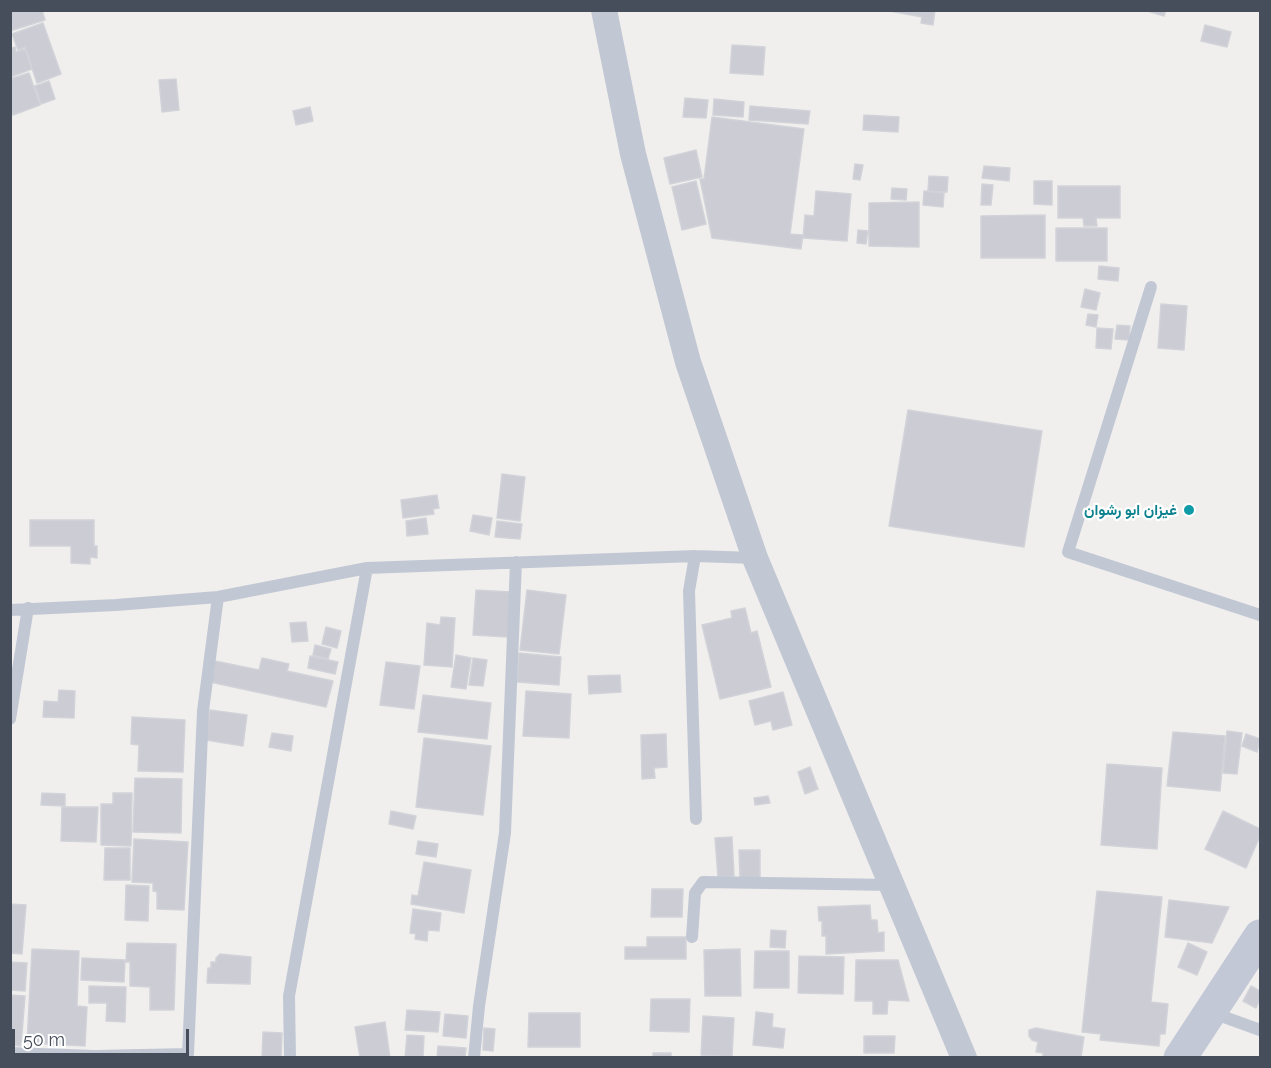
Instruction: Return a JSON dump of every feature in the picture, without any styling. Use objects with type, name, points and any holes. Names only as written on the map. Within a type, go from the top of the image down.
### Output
[{"type":"street","points":[[604,10],[633,154],[688,362],[755,558],[964,1058]]},
{"type":"street","points":[[1180,1058],[1260,936]]},
{"type":"lane","points":[[1151,286],[1068,552],[1260,615]]},
{"type":"lane","points":[[695,556],[689,591],[696,819]]},
{"type":"lane","points":[[10,610],[218,597],[368,568],[695,556],[755,558]]},
{"type":"lane","points":[[474,1058],[479,1006],[506,833],[516,562]]},
{"type":"lane","points":[[290,1058],[289,996],[368,568]]},
{"type":"lane","points":[[10,1053],[95,1057],[188,1054],[203,711],[218,597]]},
{"type":"lane","points":[[10,719],[28,609]]},
{"type":"lane","points":[[692,937],[695,893],[703,882],[893,885]]},
{"type":"lane","points":[[1212,1012],[1260,1030]]},
{"type":"building","points":[[10,10],[42,10],[45,20],[10,31]]},
{"type":"building","points":[[884,10],[935,10],[933,25],[921,23],[922,17]]},
{"type":"building","points":[[1144,10],[1166,10],[1164,16]]},
{"type":"building","points":[[43,23],[61,74],[37,83],[25,47],[18,50],[12,34]]},
{"type":"building","points":[[1205,25],[1231,32],[1227,47],[1201,41]]},
{"type":"building","points":[[732,45],[765,47],[763,75],[730,73]]},
{"type":"building","points":[[15,47],[16,52],[25,49],[32,69],[10,77],[10,49]]},
{"type":"building","points":[[29,73],[40,105],[13,115],[10,106],[10,79]]},
{"type":"building","points":[[176,79],[179,110],[162,112],[159,80]]},
{"type":"building","points":[[49,81],[55,99],[41,104],[35,86]]},
{"type":"building","points":[[685,98],[708,100],[706,118],[683,117]]},
{"type":"building","points":[[714,99],[744,102],[743,117],[713,115]]},
{"type":"building","points":[[750,106],[810,111],[808,124],[749,120]]},
{"type":"building","points":[[310,107],[313,121],[296,125],[293,111]]},
{"type":"building","points":[[864,115],[899,117],[898,132],[863,130]]},
{"type":"building","points":[[712,117],[804,129],[790,234],[803,235],[801,249],[712,238],[700,179],[704,179]]},
{"type":"building","points":[[696,150],[702,177],[670,184],[664,158]]},
{"type":"building","points":[[855,164],[863,165],[860,180],[853,179]]},
{"type":"building","points":[[984,166],[1010,168],[1009,181],[982,178]]},
{"type":"building","points":[[929,176],[948,177],[947,192],[928,191]]},
{"type":"building","points":[[696,181],[706,224],[682,230],[672,187]]},
{"type":"building","points":[[1034,181],[1052,181],[1052,205],[1034,204]]},
{"type":"building","points":[[982,184],[993,185],[991,205],[981,205]]},
{"type":"building","points":[[1058,186],[1120,186],[1120,218],[1096,218],[1097,226],[1084,226],[1083,218],[1058,218]]},
{"type":"building","points":[[892,188],[907,189],[906,200],[891,199]]},
{"type":"building","points":[[816,191],[851,194],[847,241],[803,238],[805,215],[814,216]]},
{"type":"building","points":[[924,191],[944,193],[943,207],[923,205]]},
{"type":"building","points":[[919,202],[919,247],[869,246],[869,203]]},
{"type":"building","points":[[1045,215],[1045,258],[981,258],[981,216]]},
{"type":"building","points":[[1056,228],[1107,228],[1107,261],[1056,261]]},
{"type":"building","points":[[858,230],[868,231],[866,244],[857,243]]},
{"type":"building","points":[[1099,266],[1119,268],[1118,281],[1098,279]]},
{"type":"building","points":[[1085,289],[1100,293],[1096,310],[1081,307]]},
{"type":"building","points":[[1161,304],[1187,306],[1184,350],[1158,348]]},
{"type":"building","points":[[1088,314],[1098,315],[1096,327],[1086,325]]},
{"type":"building","points":[[1117,325],[1130,326],[1129,340],[1115,339]]},
{"type":"building","points":[[1097,328],[1113,329],[1111,349],[1096,348]]},
{"type":"building","points":[[908,410],[1042,431],[1024,547],[889,526]]},
{"type":"building","points":[[502,474],[525,477],[520,521],[497,518]]},
{"type":"building","points":[[437,495],[439,508],[433,509],[434,514],[403,518],[401,500]]},
{"type":"building","points":[[473,515],[492,518],[489,535],[470,531]]},
{"type":"building","points":[[426,518],[428,534],[407,536],[406,521]]},
{"type":"building","points":[[30,520],[94,520],[94,546],[97,546],[97,558],[90,557],[90,564],[71,563],[71,546],[30,546]]},
{"type":"building","points":[[497,521],[522,524],[520,539],[495,537]]},
{"type":"building","points":[[476,590],[511,592],[508,637],[473,635]]},
{"type":"building","points":[[527,590],[566,595],[559,654],[520,650]]},
{"type":"building","points":[[745,608],[751,633],[757,631],[771,687],[720,699],[702,625],[732,618],[731,611]]},
{"type":"building","points":[[441,617],[455,618],[452,667],[424,665],[427,623],[440,625]]},
{"type":"building","points":[[306,622],[308,641],[292,642],[290,623]]},
{"type":"building","points":[[326,627],[341,631],[337,648],[322,644]]},
{"type":"building","points":[[315,645],[331,649],[328,659],[313,655]]},
{"type":"building","points":[[519,653],[561,657],[559,685],[517,682]]},
{"type":"building","points":[[456,655],[471,658],[466,689],[451,687]]},
{"type":"building","points":[[310,656],[338,662],[335,674],[308,668]]},
{"type":"building","points":[[262,658],[289,664],[287,671],[333,681],[326,707],[210,682],[215,661],[259,670]]},
{"type":"building","points":[[473,658],[487,660],[483,686],[469,685]]},
{"type":"building","points":[[386,662],[420,666],[414,709],[380,705]]},
{"type":"building","points":[[620,675],[621,692],[589,694],[588,676]]},
{"type":"building","points":[[59,690],[75,691],[74,718],[43,717],[44,701],[58,702]]},
{"type":"building","points":[[526,691],[571,694],[569,738],[523,736]]},
{"type":"building","points":[[783,692],[792,725],[773,730],[771,721],[755,725],[749,701]]},
{"type":"building","points":[[423,695],[491,703],[487,739],[418,732]]},
{"type":"building","points":[[210,710],[247,715],[243,746],[206,740]]},
{"type":"building","points":[[132,717],[185,720],[183,772],[138,771],[139,745],[131,744]]},
{"type":"building","points":[[1227,731],[1242,733],[1237,774],[1223,773]]},
{"type":"building","points":[[1173,732],[1225,736],[1220,791],[1167,786]]},
{"type":"building","points":[[272,733],[293,736],[291,751],[269,747]]},
{"type":"building","points":[[666,734],[667,767],[654,768],[655,778],[642,779],[641,735]]},
{"type":"building","points":[[1246,734],[1260,739],[1257,752],[1242,746]]},
{"type":"building","points":[[424,738],[491,746],[483,815],[416,807]]},
{"type":"building","points":[[1107,764],[1162,768],[1157,849],[1101,845]]},
{"type":"building","points":[[810,767],[818,789],[805,794],[798,772]]},
{"type":"building","points":[[135,778],[182,779],[181,833],[133,832]]},
{"type":"building","points":[[42,793],[65,794],[65,806],[41,805]]},
{"type":"building","points":[[113,793],[132,793],[131,846],[101,845],[101,804],[113,804]]},
{"type":"building","points":[[768,796],[770,803],[755,805],[754,798]]},
{"type":"building","points":[[62,807],[98,807],[96,842],[61,841]]},
{"type":"building","points":[[391,811],[416,816],[413,829],[389,824]]},
{"type":"building","points":[[1223,811],[1260,829],[1260,836],[1246,868],[1205,849]]},
{"type":"building","points":[[732,837],[734,876],[718,877],[715,838]]},
{"type":"building","points":[[134,839],[188,842],[184,910],[157,909],[157,892],[153,891],[153,883],[132,882]]},
{"type":"building","points":[[418,841],[438,844],[436,857],[416,854]]},
{"type":"building","points":[[105,848],[130,848],[130,880],[104,880]]},
{"type":"building","points":[[739,850],[760,850],[760,878],[740,878]]},
{"type":"building","points":[[424,862],[471,870],[464,913],[411,904],[412,895],[418,896]]},
{"type":"building","points":[[126,885],[149,886],[148,921],[125,920]]},
{"type":"building","points":[[652,889],[683,889],[682,917],[651,917]]},
{"type":"building","points":[[1097,891],[1162,897],[1151,1002],[1168,1004],[1165,1034],[1160,1034],[1159,1046],[1100,1040],[1101,1034],[1082,1032]]},
{"type":"building","points":[[1169,900],[1229,907],[1212,943],[1165,937]]},
{"type":"building","points":[[10,904],[26,905],[22,954],[10,953]]},
{"type":"building","points":[[870,905],[871,920],[877,920],[878,933],[884,932],[884,951],[826,954],[826,936],[822,936],[822,921],[819,921],[818,907]]},
{"type":"building","points":[[413,909],[441,913],[439,931],[428,930],[427,941],[415,939],[416,934],[410,933]]},
{"type":"building","points":[[771,930],[786,931],[785,948],[770,947]]},
{"type":"building","points":[[647,937],[686,937],[686,959],[625,959],[625,947],[647,947]]},
{"type":"building","points":[[127,943],[176,944],[174,1010],[150,1010],[150,987],[130,986],[130,962],[126,962]]},
{"type":"building","points":[[1188,943],[1207,952],[1197,975],[1178,967]]},
{"type":"building","points":[[32,949],[79,951],[77,1006],[87,1007],[85,1046],[27,1043]]},
{"type":"building","points":[[740,949],[741,996],[705,996],[704,950]]},
{"type":"building","points":[[755,951],[789,951],[789,988],[754,988]]},
{"type":"building","points":[[220,954],[251,957],[250,984],[207,983],[208,968],[211,968],[211,962],[216,962]]},
{"type":"building","points":[[799,956],[844,957],[843,994],[798,993]]},
{"type":"building","points":[[82,958],[125,960],[124,982],[81,980]]},
{"type":"building","points":[[856,960],[898,960],[909,1001],[888,1000],[887,1014],[873,1014],[873,1001],[855,1001]]},
{"type":"building","points":[[10,962],[27,963],[25,991],[10,990]]},
{"type":"building","points":[[89,986],[126,987],[125,1022],[106,1021],[107,1003],[89,1003]]},
{"type":"building","points":[[1251,986],[1260,991],[1260,999],[1256,1008],[1243,1001]]},
{"type":"building","points":[[10,995],[25,996],[21,1046],[10,1045]]},
{"type":"building","points":[[651,999],[690,999],[689,1032],[650,1031]]},
{"type":"building","points":[[407,1010],[440,1012],[438,1032],[405,1030]]},
{"type":"building","points":[[756,1012],[773,1014],[772,1027],[785,1029],[783,1048],[753,1045]]},
{"type":"building","points":[[529,1013],[580,1013],[580,1047],[528,1047]]},
{"type":"building","points":[[445,1014],[468,1016],[466,1038],[443,1036]]},
{"type":"building","points":[[703,1016],[734,1018],[732,1057],[701,1055]]},
{"type":"building","points":[[385,1022],[390,1058],[360,1058],[355,1027]]},
{"type":"building","points":[[484,1028],[495,1029],[493,1051],[483,1050]]},
{"type":"building","points":[[1036,1028],[1084,1037],[1081,1058],[1043,1058],[1043,1053],[1036,1052],[1038,1042],[1029,1036],[1029,1030]]},
{"type":"building","points":[[263,1032],[282,1033],[281,1058],[262,1058]]},
{"type":"building","points":[[407,1035],[424,1036],[423,1058],[405,1058]]},
{"type":"building","points":[[864,1036],[895,1036],[894,1053],[864,1053]]},
{"type":"building","points":[[438,1046],[466,1048],[465,1058],[437,1058]]},
{"type":"building","points":[[653,1053],[671,1053],[671,1058],[653,1058]]},
{"type":"place","name":"غيزان ابو رشوان","points":[[1189,510]]}]
